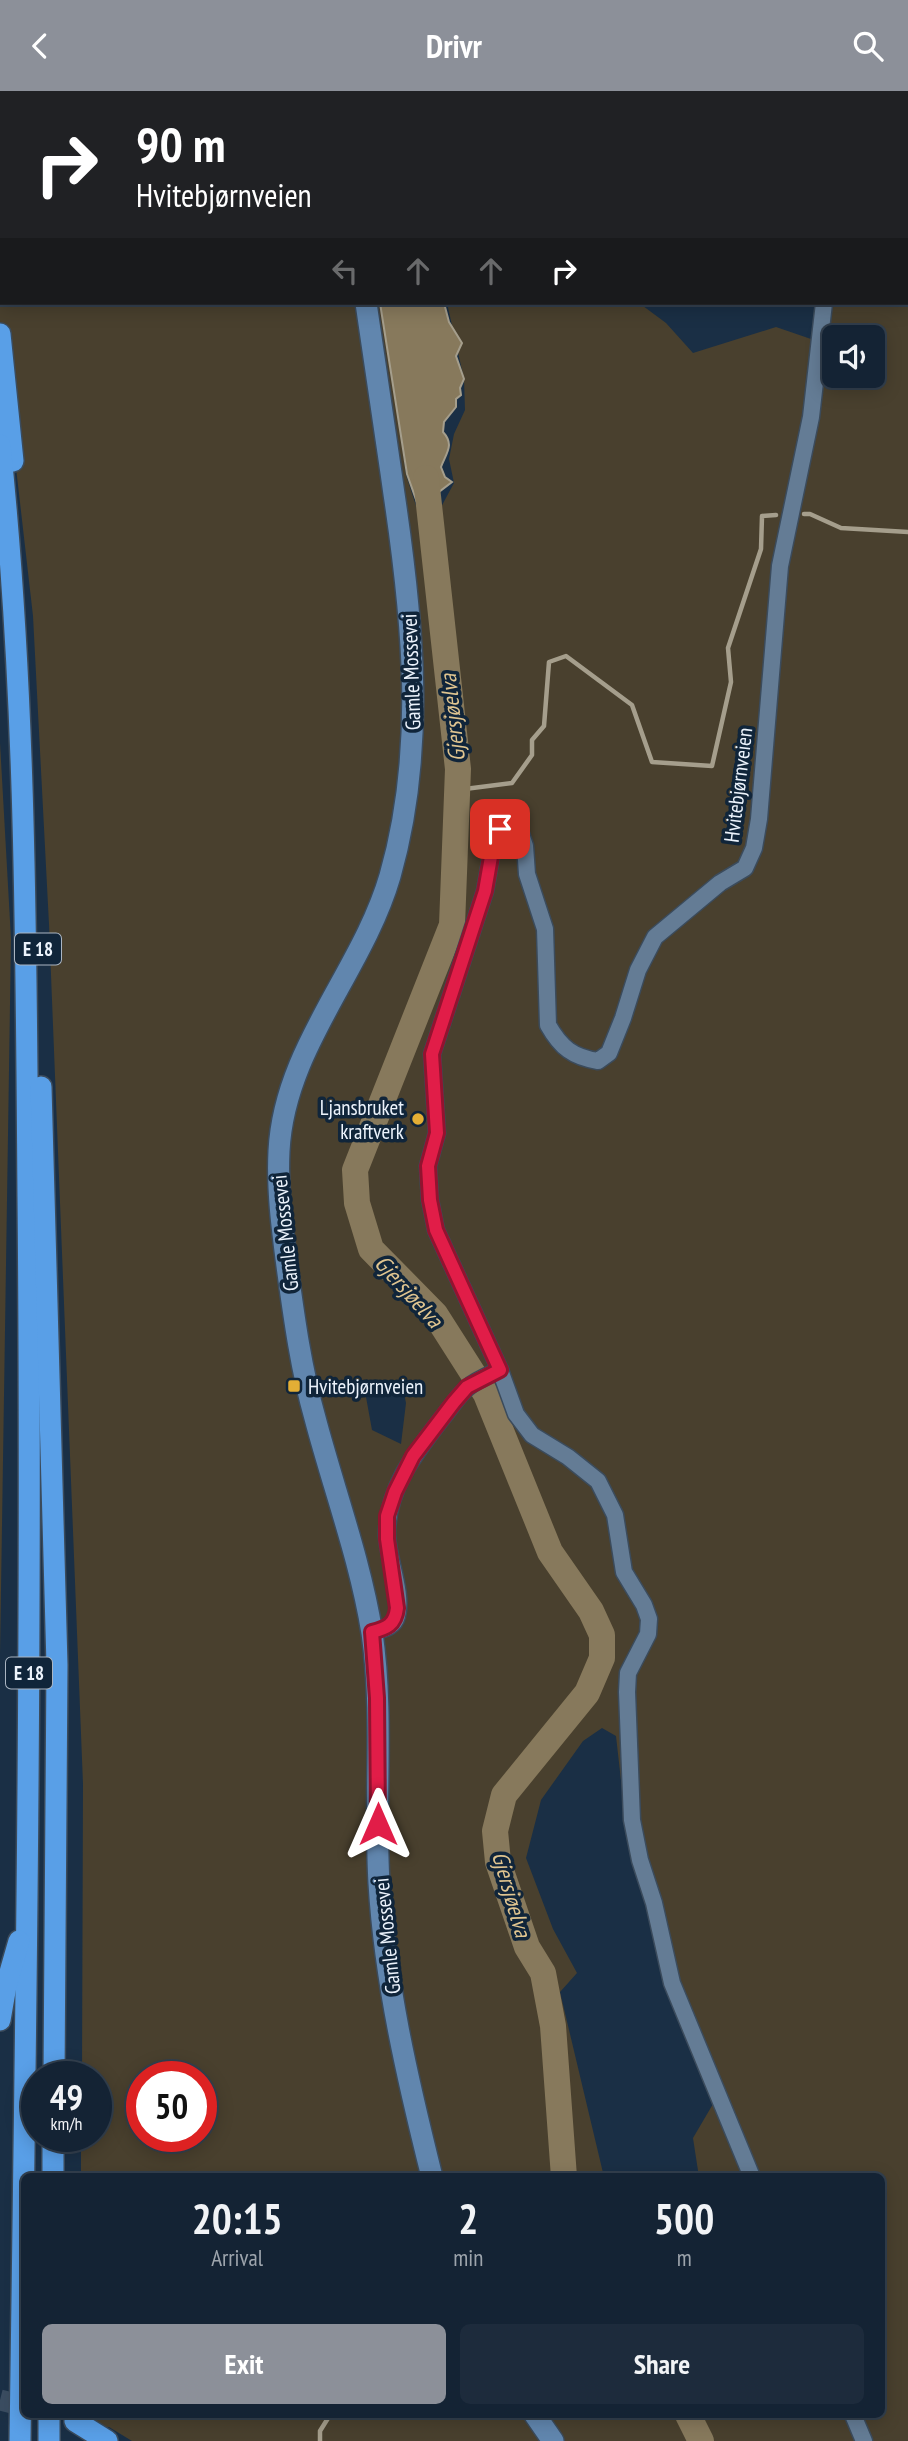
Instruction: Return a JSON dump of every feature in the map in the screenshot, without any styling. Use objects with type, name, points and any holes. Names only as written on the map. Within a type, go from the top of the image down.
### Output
[{"type":"highway","name":"E 18","points":[[0,334],[23,585],[35,824],[57,1653],[54,2061]]},
{"type":"highway","name":"E 18","points":[[0,445],[18,677],[24,826],[30,1430],[23,2173]]},
{"type":"highway","name":"E 18","points":[[0,2020],[6,1986],[26,1916]]},
{"type":"highway","points":[[52,2173],[53,2152]]},
{"type":"highway","name":"E 18","points":[[20,2441],[21,2354]]},
{"type":"highway","points":[[49,2418],[49,2441]]},
{"type":"highway","points":[[75,2421],[107,2441]]},
{"type":"main road","name":"Gamle Mossevei","points":[[366,305],[406,572],[411,623],[414,702],[409,780],[395,859],[377,916],[356,960],[316,1029],[289,1090],[281,1126],[278,1166],[286,1256],[307,1385],[355,1552],[372,1632],[377,1698],[378,1846],[384,1933],[399,2028],[431,2173]]},
{"type":"main road","points":[[537,2418],[553,2441]]},
{"type":"street","name":"Hvitebjørnveien","points":[[493,1374],[436,1230],[430,1200],[428,1166],[437,1133],[432,1054],[485,891],[495,834],[500,829],[516,828],[525,846],[527,874],[545,929],[548,1025],[555,1039],[577,1057],[598,1061],[609,1053],[638,970],[656,937],[720,883],[745,868],[754,848],[760,806],[780,566],[811,417],[824,305]]},
{"type":"street","points":[[372,1632],[386,1629],[396,1618],[396,1588],[387,1539],[387,1516],[395,1492],[413,1456],[467,1387],[493,1374],[522,1424],[532,1435],[568,1457],[598,1481],[614,1515],[624,1572],[644,1605],[649,1619],[648,1634],[628,1673],[632,1820],[672,1983],[750,2173]]},
{"type":"street","points":[[854,2418],[864,2441]]},
{"type":"shaded area","points":[[0,305],[383,305],[406,475],[419,515],[440,509],[454,483],[449,459],[454,434],[465,410],[464,379],[447,305],[642,305],[666,323],[693,353],[776,327],[811,339],[815,305],[908,305],[908,2441],[132,2441],[109,2427],[98,2428],[97,2422],[90,2418],[885,2418],[885,2173],[698,2173],[693,2138],[713,2104],[668,1985],[625,1816],[616,1736],[602,1728],[583,1741],[541,1800],[526,1858],[553,1929],[577,1973],[560,1992],[603,2173],[81,2173],[81,2152],[112,2152],[112,2061],[82,2061],[83,1784],[49,924],[33,616],[0,328]],"holes":[[[371,1382],[402,1383],[406,1403],[401,1444],[372,1430],[366,1397]]]},
{"type":"shaded area","points":[[380,305],[445,305],[449,322],[462,343],[456,356],[464,379],[460,388],[461,395],[456,399],[456,407],[444,422],[443,432],[449,445],[441,467],[445,477],[452,482],[439,492],[430,513],[420,511],[407,474]]},
{"type":"shaded area","points":[[0,743],[11,939],[0,1655]]},
{"type":"waterway","name":"Gjersjøelva","points":[[426,478],[458,769],[452,925],[355,1170],[357,1203],[371,1249],[435,1314],[486,1394],[550,1552],[591,1611],[602,1635],[602,1658],[587,1693],[504,1795],[495,1831],[498,1862],[527,1947],[543,1973],[553,2026],[564,2173]]},
{"type":"waterway","points":[[804,514],[810,514],[841,528],[908,532]]},
{"type":"waterway","points":[[457,790],[512,783],[532,755],[532,740],[544,726],[549,662],[566,656],[632,705],[652,762],[712,766],[731,682],[728,648],[761,549],[762,516],[776,515]]},
{"type":"waterway","points":[[320,2441],[320,2431],[328,2418]]},
{"type":"waterway","name":"Gjersjøelva","points":[[690,2418],[701,2441]]},
{"type":"tunnel","points":[[0,2400],[21,2405]]},
{"type":"place","name":"Ljansbruket kraftverk","points":[[418,1119]]},
{"type":"place","name":"Hvitebjørnveien","points":[[294,1386]]},
{"type":"route","points":[[378,1824],[378,1724],[372,1632],[386,1629],[392,1624],[397,1608],[387,1539],[387,1516],[395,1492],[413,1456],[454,1402],[467,1387],[500,1370],[436,1230],[430,1200],[428,1166],[437,1133],[432,1054],[485,891],[495,834],[500,829]]}]
